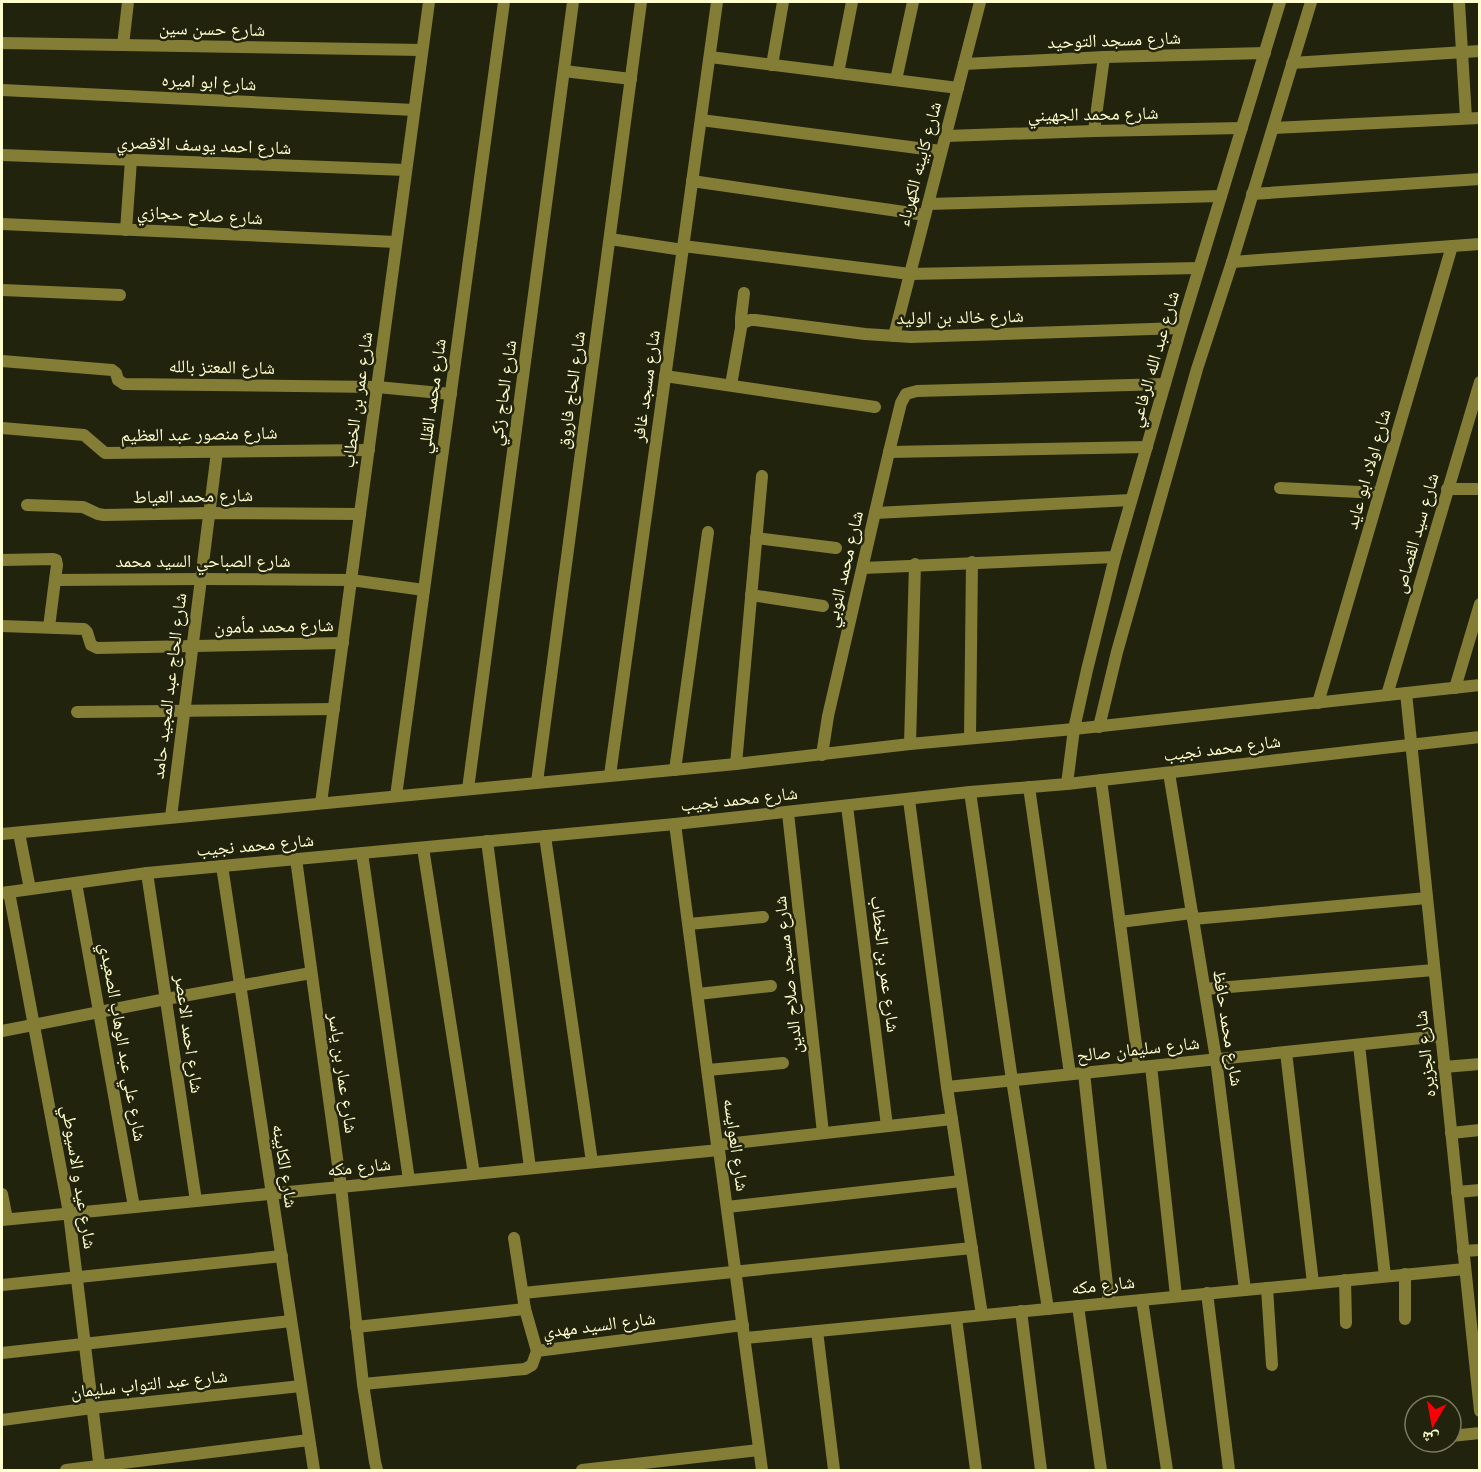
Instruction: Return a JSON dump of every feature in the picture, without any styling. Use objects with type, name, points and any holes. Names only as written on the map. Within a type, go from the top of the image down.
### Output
[{"type":"street","points":[[123,45],[128,2]]},
{"type":"street","name":"شارع عمر بن الخطاب","points":[[321,803],[429,2]]},
{"type":"street","name":"شارع محمد القللي","points":[[396,796],[504,2]]},
{"type":"street","name":"شارع الحاج زكي","points":[[468,789],[573,2]]},
{"type":"street","name":"شارع الحاج فاروق","points":[[537,782],[641,2]]},
{"type":"street","name":"شارع مسجد غافر","points":[[610,775],[717,2]]},
{"type":"street","points":[[772,65],[783,2]]},
{"type":"street","points":[[838,73],[852,2]]},
{"type":"street","points":[[896,80],[913,2]]},
{"type":"street","name":"شارع كابينه الكهرباء","points":[[894,336],[980,2]]},
{"type":"street","name":"شارع عبد الله الرفاعي","points":[[1067,784],[1074,729],[1115,556],[1181,328],[1280,2]]},
{"type":"street","points":[[1098,727],[1197,369],[1311,2]]},
{"type":"street","points":[[1459,2],[1466,118]]},
{"type":"street","name":"شارع حسن سين","points":[[2,44],[422,50]]},
{"type":"street","points":[[1292,63],[1479,51]]},
{"type":"street","name":"شارع مسجد التوحيد","points":[[964,64],[1104,57],[1265,53]]},
{"type":"street","points":[[710,57],[958,88]]},
{"type":"street","points":[[1094,131],[1104,57]]},
{"type":"street","points":[[564,71],[631,79]]},
{"type":"street","name":"شارع ابو اميره","points":[[2,90],[414,110]]},
{"type":"street","points":[[1273,128],[1479,118]]},
{"type":"street","points":[[701,120],[941,151]]},
{"type":"street","name":"شارع محمد الجهيني","points":[[946,136],[1242,128]]},
{"type":"street","name":"شارع احمد يوسف الاقصري","points":[[2,155],[406,170]]},
{"type":"street","points":[[126,230],[131,160]]},
{"type":"street","points":[[1252,194],[1479,179]]},
{"type":"street","points":[[692,181],[926,210],[1221,196]]},
{"type":"street","name":"شارع صلاح حجازي","points":[[2,224],[396,242]]},
{"type":"street","points":[[610,239],[910,274],[1199,268]]},
{"type":"street","points":[[1232,262],[1479,244]]},
{"type":"street","name":"شارع اولاد ابو عايد","points":[[1318,703],[1452,246]]},
{"type":"street","points":[[2,290],[120,295]]},
{"type":"street","points":[[731,386],[744,293]]},
{"type":"street","name":"شارع خالد بن الوليد","points":[[741,324],[755,320],[865,334],[911,337],[1181,328]]},
{"type":"street","name":"شارع المعتز بالله","points":[[2,361],[110,369],[115,371],[120,382],[124,384],[377,387],[451,394]]},
{"type":"street","points":[[665,376],[875,407]]},
{"type":"street","name":"شارع سيد القصاص","points":[[1387,695],[1479,382]]},
{"type":"street","name":"شارع محمد النوبي","points":[[822,755],[828,716],[889,452],[901,403],[906,394],[917,391],[1165,384]]},
{"type":"street","name":"شارع منصور عبد العظيم","points":[[2,428],[84,435],[105,453],[369,450]]},
{"type":"street","points":[[889,452],[1147,447]]},
{"type":"street","name":"شارع الحاج عبد المجيد حامد","points":[[171,817],[217,452]]},
{"type":"street","points":[[736,764],[762,476]]},
{"type":"street","points":[[1280,488],[1379,493]]},
{"type":"street","points":[[1447,489],[1479,489]]},
{"type":"street","points":[[875,513],[1131,500]]},
{"type":"street","name":"شارع محمد العياط","points":[[27,506],[83,507],[104,515],[360,513]]},
{"type":"street","points":[[675,770],[708,532]]},
{"type":"street","points":[[756,538],[836,548]]},
{"type":"street","points":[[863,567],[1115,556]]},
{"type":"street","points":[[2,560],[56,560],[49,627]]},
{"type":"street","points":[[970,738],[972,562]]},
{"type":"street","points":[[910,744],[915,564]]},
{"type":"street","name":"شارع الصباحي السيد محمد","points":[[55,579],[351,580],[424,590]]},
{"type":"street","points":[[751,595],[822,606]]},
{"type":"street","points":[[1455,688],[1479,604]]},
{"type":"street","name":"شارع محمد مأمون","points":[[2,626],[84,629],[90,645],[94,648],[343,643]]},
{"type":"street","name":"شارع محمد نجيب","points":[[2,834],[736,764],[1479,685]]},
{"type":"street","name":"شارع الجزيره","points":[[1406,693],[1463,1251],[1475,1318],[1479,1411]]},
{"type":"street","points":[[77,712],[334,709]]},
{"type":"street","name":"شارع محمد نجيب","points":[[5,892],[147,873],[788,813],[1479,737]]},
{"type":"street","name":"شارع محمد حافظ","points":[[1169,772],[1216,1059],[1245,1290]]},
{"type":"street","points":[[1101,780],[1120,922],[1145,1066],[1176,1296]]},
{"type":"street","points":[[1029,787],[1070,1074]]},
{"type":"street","points":[[970,792],[1048,1309]]},
{"type":"street","points":[[909,800],[947,1087],[982,1315]]},
{"type":"street","name":"شارع عمر بن الخطاب","points":[[847,806],[887,1126]]},
{"type":"street","name":"شارع مسجد صلاح الدين","points":[[788,813],[823,1133]]},
{"type":"street","name":"شارع العوايسه","points":[[675,824],[762,1470]]},
{"type":"street","points":[[19,832],[30,889]]},
{"type":"street","points":[[545,836],[592,1162]]},
{"type":"street","points":[[487,841],[530,1168]]},
{"type":"street","points":[[423,848],[474,1174]]},
{"type":"street","points":[[362,853],[410,1180]]},
{"type":"street","name":"شارع عمار بن ياسر","points":[[296,859],[341,1187],[363,1384],[377,1470]]},
{"type":"street","name":"شارع الكابينه","points":[[222,866],[314,1470]]},
{"type":"street","name":"شارع احمد الاعصر","points":[[147,873],[196,1201]]},
{"type":"street","name":"شارع علي عبد الوهاب الصعيدي","points":[[76,883],[134,1207]]},
{"type":"street","name":"شارع عيد و الاسيوطي","points":[[5,892],[34,1025],[69,1213],[100,1468]]},
{"type":"street","points":[[1120,922],[1427,897]]},
{"type":"street","points":[[689,924],[763,917]]},
{"type":"street","points":[[1204,989],[1434,970]]},
{"type":"street","points":[[2,1031],[311,973]]},
{"type":"street","points":[[698,994],[771,986]]},
{"type":"street","name":"شارع سليمان صالح","points":[[947,1087],[1441,1036]]},
{"type":"street","points":[[1359,1045],[1385,1276]]},
{"type":"street","points":[[1286,1052],[1313,1283]]},
{"type":"street","points":[[708,1070],[783,1063]]},
{"type":"street","points":[[1444,1067],[1479,1064]]},
{"type":"street","points":[[1084,1073],[1109,1303]]},
{"type":"street","name":"شارع مكه","points":[[4,1220],[592,1162],[952,1119]]},
{"type":"street","points":[[1451,1134],[1479,1131]]},
{"type":"street","points":[[727,1207],[961,1181]]},
{"type":"street","points":[[1457,1192],[1479,1190]]},
{"type":"street","points":[[2,1194],[4,1220]]},
{"type":"street","points":[[514,1238],[525,1309],[537,1351]]},
{"type":"street","points":[[523,1293],[972,1248]]},
{"type":"street","points":[[1463,1251],[1479,1250]]},
{"type":"street","points":[[2,1285],[282,1256]]},
{"type":"street","name":"شارع مكه","points":[[744,1331],[817,1331],[1465,1269]]},
{"type":"street","points":[[1405,1274],[1405,1319]]},
{"type":"street","points":[[1345,1280],[1346,1323]]},
{"type":"street","points":[[1267,1288],[1272,1365]]},
{"type":"street","points":[[1207,1293],[1228,1470]]},
{"type":"street","points":[[1142,1300],[1167,1470]]},
{"type":"street","points":[[1078,1306],[1101,1470]]},
{"type":"street","points":[[356,1327],[525,1309]]},
{"type":"street","points":[[1021,1311],[1041,1470]]},
{"type":"street","points":[[956,1318],[976,1470]]},
{"type":"street","points":[[2,1353],[291,1321]]},
{"type":"street","name":"شارع السيد مهدي","points":[[363,1384],[525,1369],[532,1365],[537,1351],[744,1331]]},
{"type":"street","points":[[817,1331],[834,1470]]},
{"type":"street","name":"شارع عبد التواب سليمان","points":[[2,1420],[301,1386]]},
{"type":"street","points":[[1463,1435],[1479,1433]]},
{"type":"street","points":[[66,1470],[100,1468],[309,1440]]},
{"type":"street","points":[[582,1470],[759,1450]]}]
